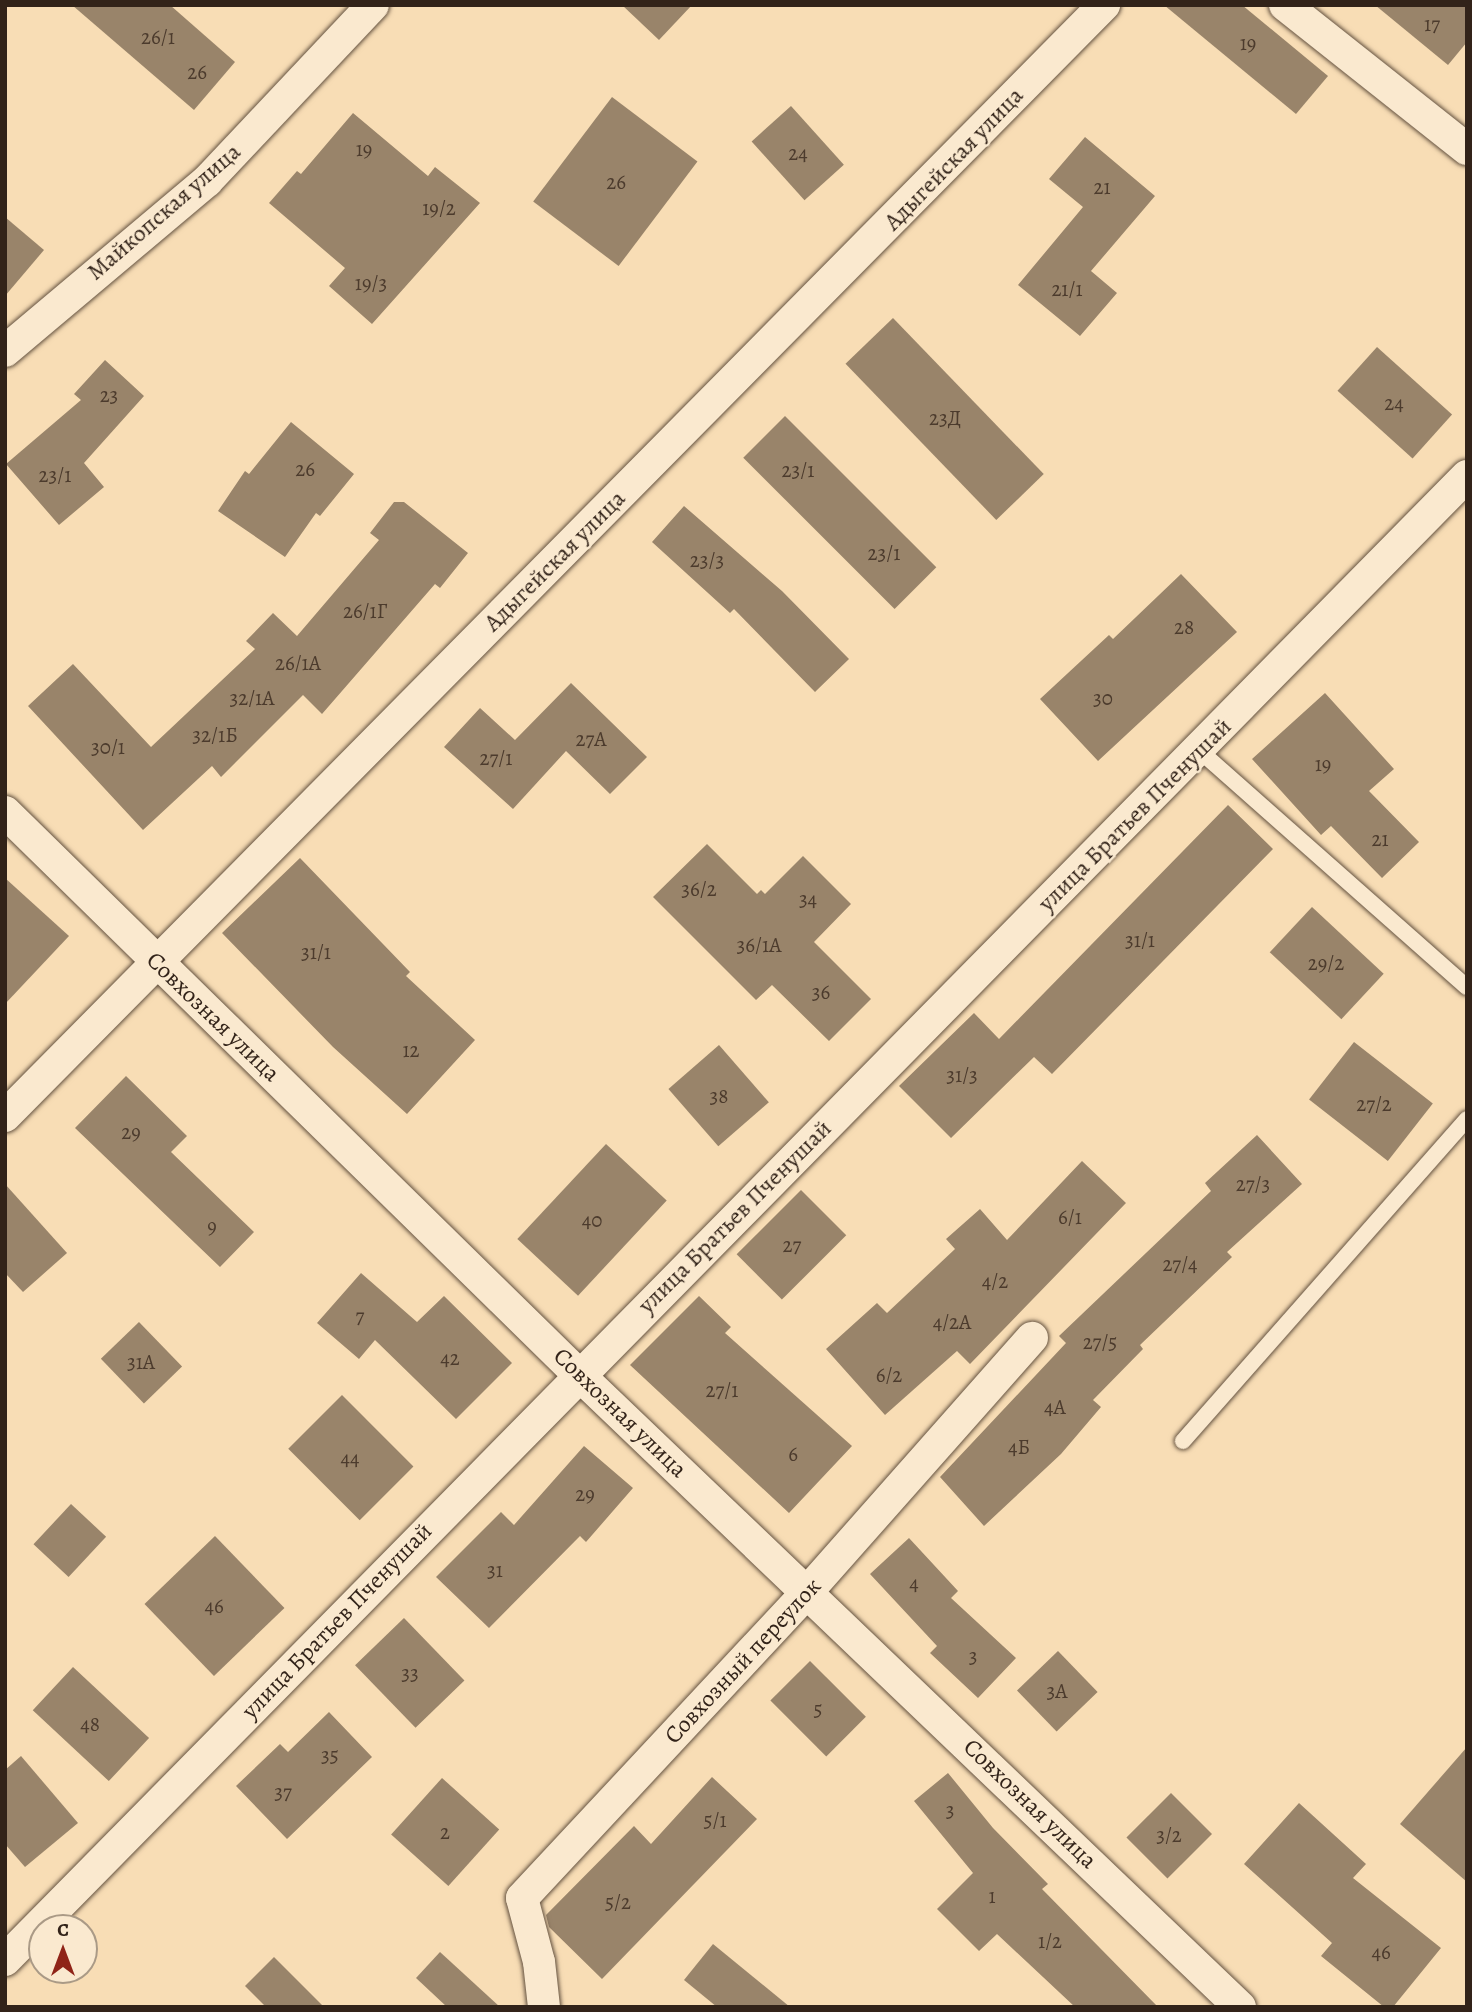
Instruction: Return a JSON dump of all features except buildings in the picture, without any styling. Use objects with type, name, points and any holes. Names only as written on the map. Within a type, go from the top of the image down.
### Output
[{"type":"street","name":"Майкопская улица","points":[[5,351],[207,181],[373,5]]},
{"type":"street","name":"Адыгейская улица","points":[[5,1116],[1104,5]]},
{"type":"street","points":[[1284,5],[1467,149]]},
{"type":"street","name":"улица Братьев Пченушай","points":[[5,1960],[578,1374],[1200,751],[1467,477]]},
{"type":"street","name":"Совхозная улица","points":[[5,813],[578,1374],[808,1591],[1240,2007]]},
{"type":"street","name":"Совхозный переулок","points":[[544,2007],[523,1898],[808,1591],[1032,1338]]},
{"type":"lane","points":[[1200,751],[1467,988]]},
{"type":"lane","points":[[1183,1441],[1467,1119]]}]
